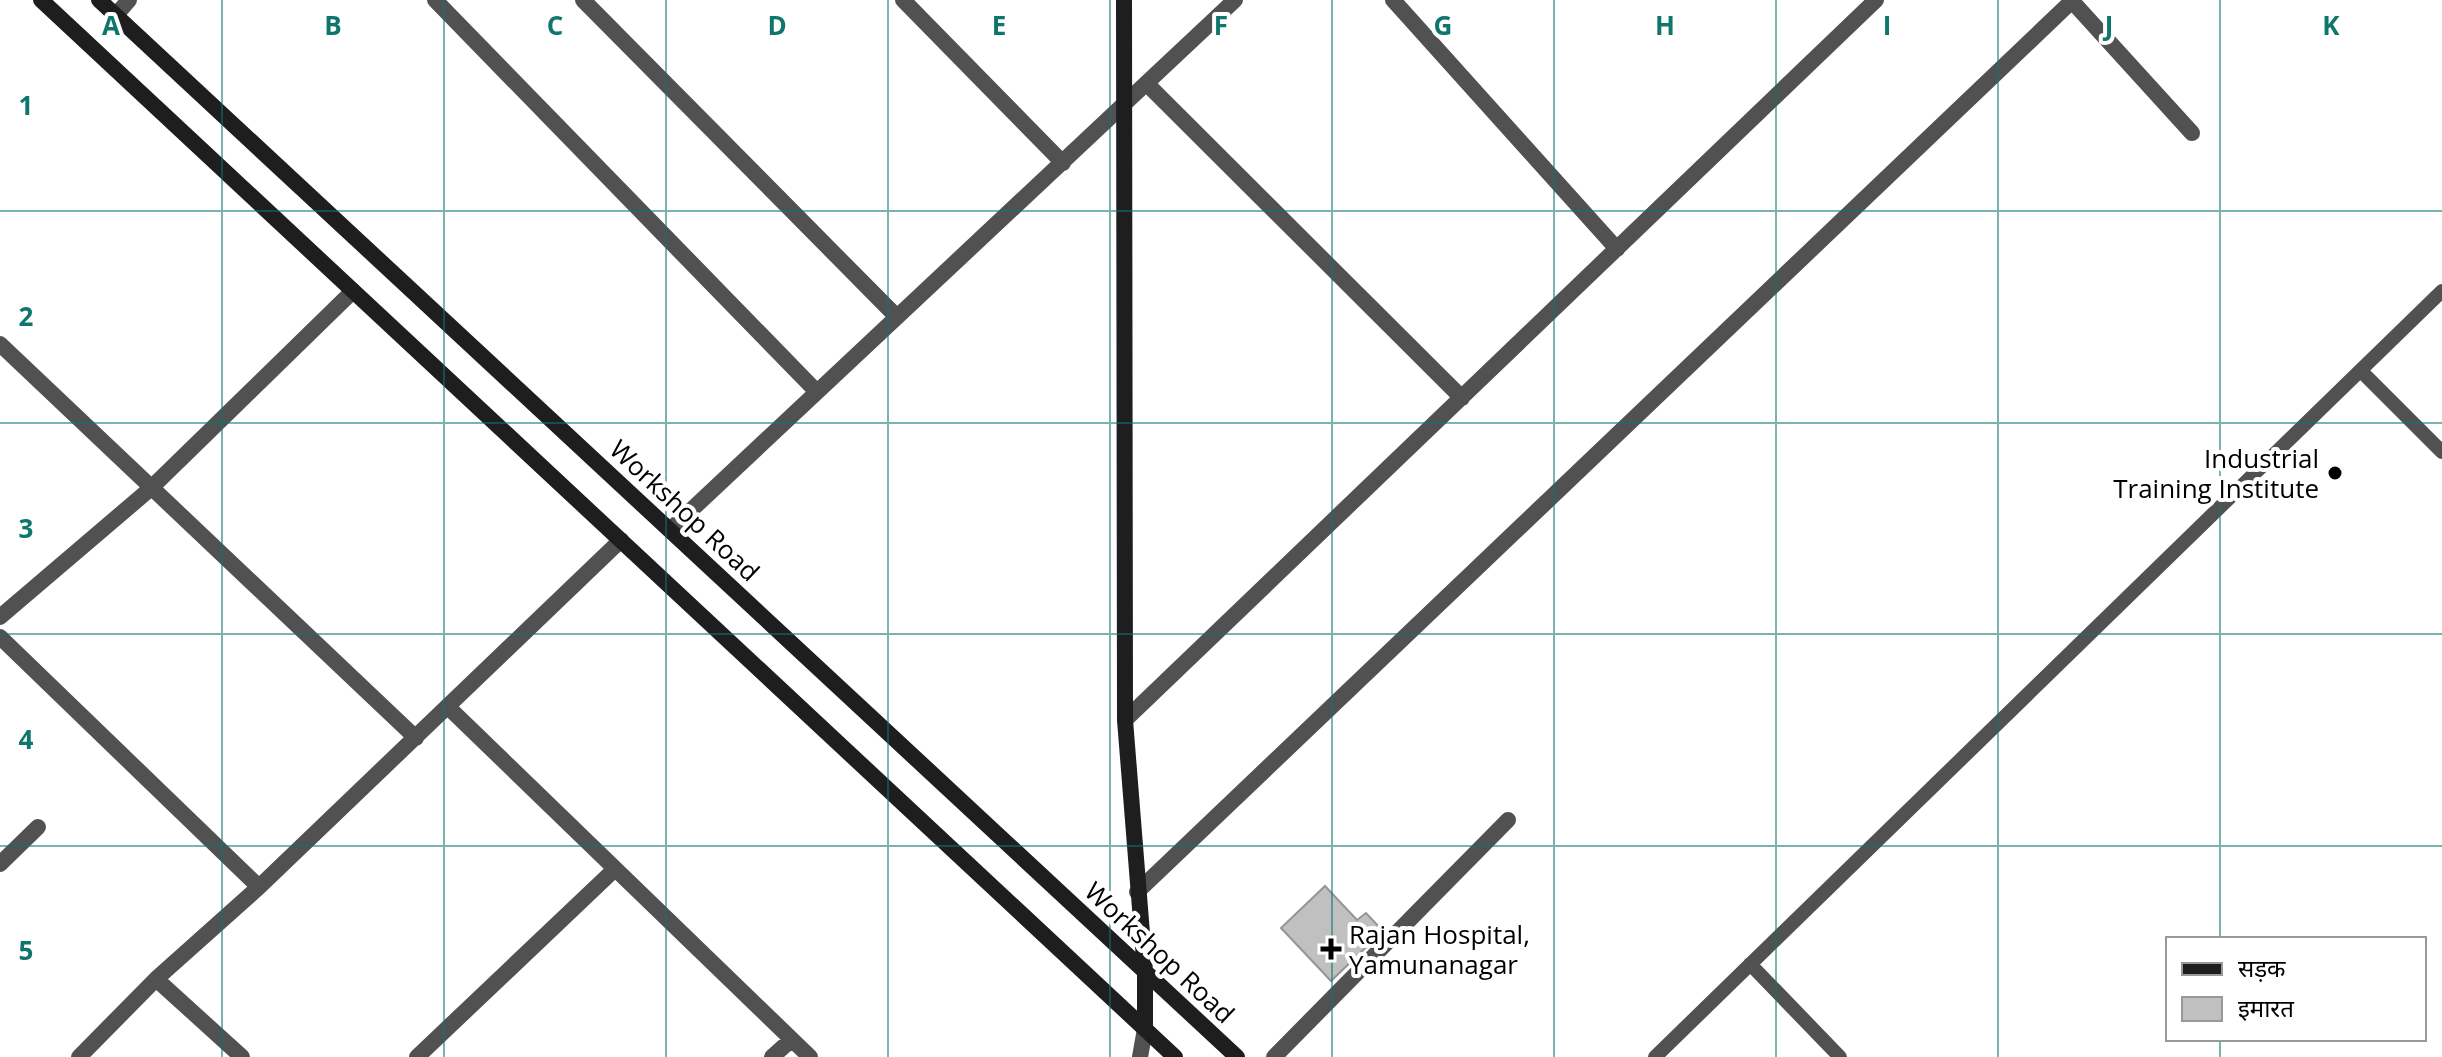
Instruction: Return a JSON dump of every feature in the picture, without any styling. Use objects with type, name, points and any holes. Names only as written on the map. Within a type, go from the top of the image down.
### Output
[{"type":"main road","points":[[41,0],[1175,1057]]},
{"type":"main road","name":"Workshop Road","points":[[99,0],[1237,1057]]},
{"type":"main road","points":[[1124,0],[1127,105],[1125,720],[1145,971],[1145,1029]]},
{"type":"street","points":[[116,15],[129,0]]},
{"type":"street","points":[[435,0],[817,392]]},
{"type":"street","points":[[583,0],[897,317]]},
{"type":"street","points":[[903,0],[1063,163]]},
{"type":"street","points":[[671,529],[1127,105],[1235,0]]},
{"type":"street","points":[[1393,0],[1617,249]]},
{"type":"street","points":[[1125,720],[1876,0]]},
{"type":"street","points":[[1137,892],[2071,0],[2192,133]]},
{"type":"street","points":[[1148,85],[1462,398]]},
{"type":"street","points":[[0,617],[150,489],[353,291]]},
{"type":"street","points":[[0,344],[416,738]]},
{"type":"street","points":[[79,1057],[156,979],[259,887],[621,540]]},
{"type":"street","points":[[0,637],[259,887]]},
{"type":"street","points":[[448,707],[810,1057]]},
{"type":"street","points":[[1274,1057],[1508,820]]},
{"type":"street","points":[[0,864],[38,827]]},
{"type":"street","points":[[417,1057],[615,869]]},
{"type":"street","points":[[156,979],[242,1057]]},
{"type":"street","points":[[1140,1057],[1145,1029]]},
{"type":"street","points":[[772,1057],[791,1040]]},
{"type":"lane","points":[[1655,1057],[2442,291]]},
{"type":"lane","points":[[2361,371],[2442,452]]},
{"type":"lane","points":[[1750,964],[1840,1057]]},
{"type":"building","points":[[1325,886],[1357,920],[1366,913],[1383,931],[1331,981],[1281,928]]},
{"type":"place","name":"Industrial Training Institute","points":[[2335,473]]},
{"type":"place","name":"Rajan Hospital, Yamunanagar","points":[[1331,949]]}]
